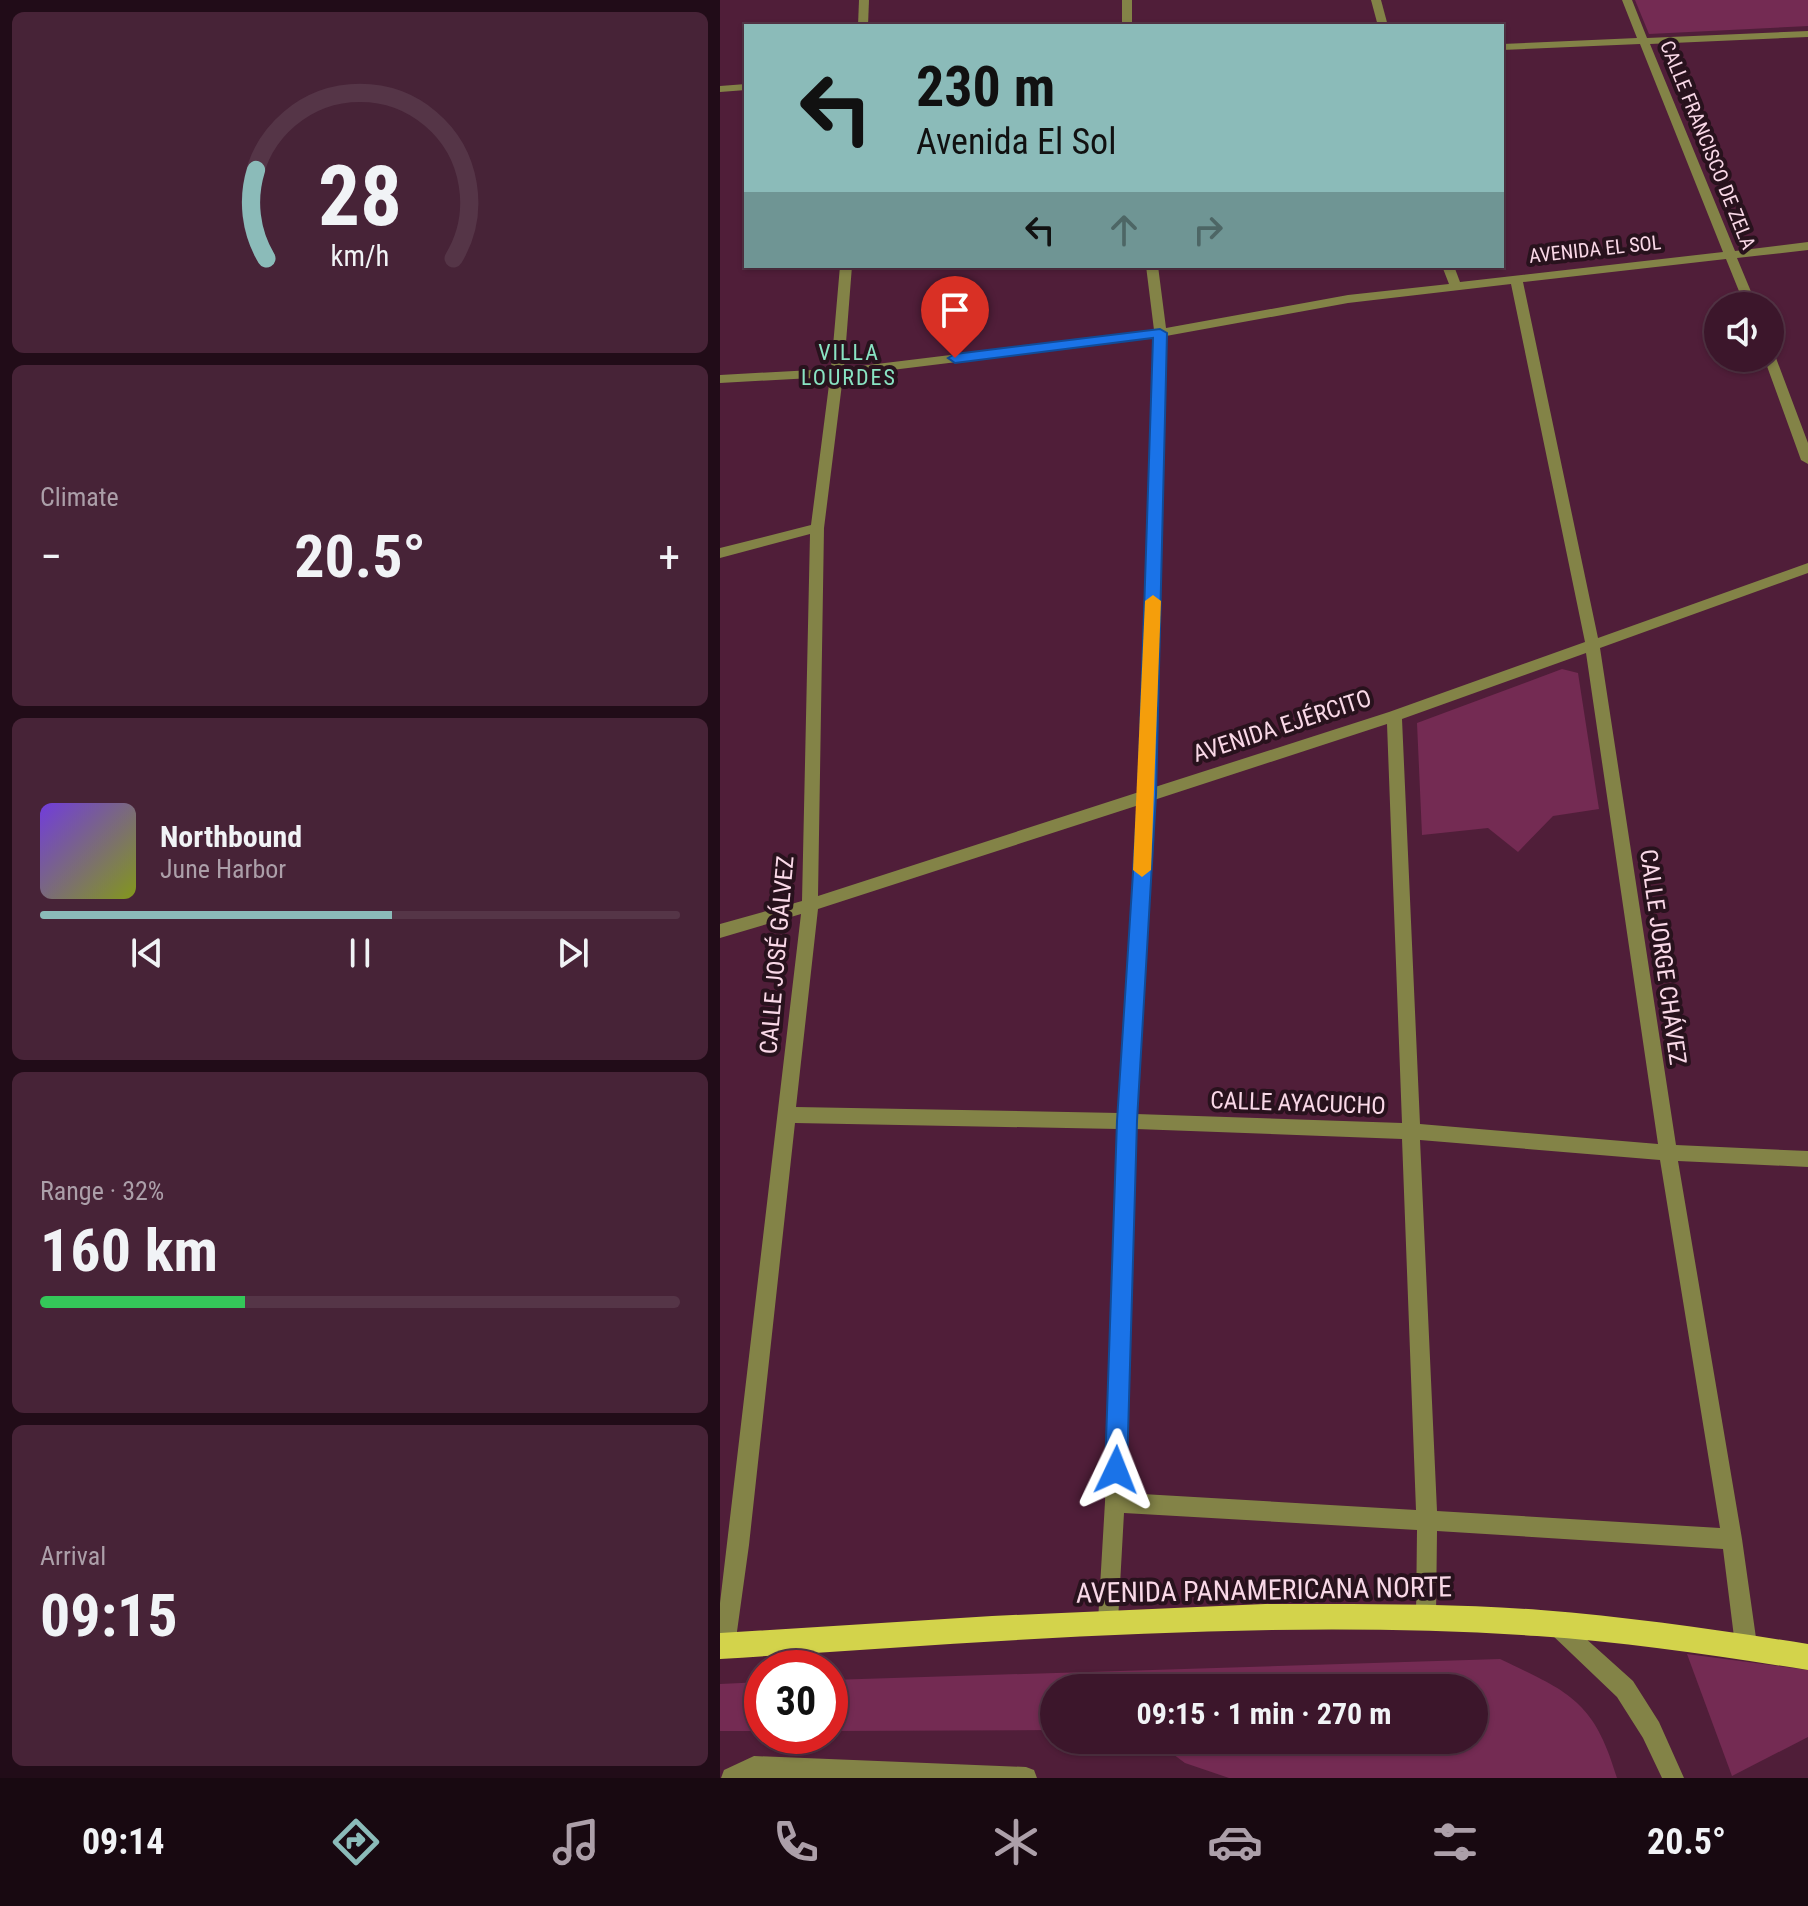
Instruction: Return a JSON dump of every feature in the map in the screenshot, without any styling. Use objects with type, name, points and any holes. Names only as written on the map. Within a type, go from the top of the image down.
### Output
[{"type":"main road","name":"AVENIDA PANAMERICANA NORTE","points":[[722,1646],[1108,1621],[1426,1617],[1557,1626],[1746,1645],[1808,1657]]},
{"type":"street","points":[[863,24],[864,0]]},
{"type":"street","points":[[1127,0],[1127,24]]},
{"type":"street","points":[[1376,0],[1382,24]]},
{"type":"street","name":"CALLE FRANCISCO DE ZELA","points":[[1627,0],[1746,292]]},
{"type":"street","points":[[1504,47],[1808,34]]},
{"type":"street","points":[[720,89],[744,87]]},
{"type":"street","name":"AVENIDA EL SOL","points":[[720,379],[837,373],[1160,333],[1348,299],[1455,285],[1808,246]]},
{"type":"street","name":"CALLE JOSÉ GÁLVEZ","points":[[722,1646],[741,1529],[810,905],[817,528],[837,373],[846,268]]},
{"type":"street","points":[[1108,1621],[1115,1502],[1127,1121],[1147,795],[1160,333],[1152,268]]},
{"type":"street","points":[[1449,268],[1455,285]]},
{"type":"street","name":"CALLE JORGE CHÁVEZ","points":[[1516,278],[1592,643],[1746,1645]]},
{"type":"street","points":[[1775,372],[1808,460]]},
{"type":"street","points":[[720,553],[817,528]]},
{"type":"street","name":"AVENIDA EJÉRCITO","points":[[720,931],[810,905],[1394,716],[1808,568]]},
{"type":"street","points":[[1394,716],[1427,1521],[1426,1617]]},
{"type":"street","name":"CALLE AYACUCHO","points":[[785,1115],[1127,1121],[1410,1131],[1668,1153],[1808,1159]]},
{"type":"street","points":[[1115,1502],[1732,1539]]},
{"type":"street","points":[[1557,1626],[1625,1689],[1651,1730],[1673,1778]]},
{"type":"street","points":[[732,1778],[754,1767],[1026,1778]]},
{"type":"shaded area","points":[[1635,0],[1808,0],[1808,26],[1649,34]]},
{"type":"shaded area","points":[[1562,669],[1578,673],[1599,809],[1553,816],[1518,852],[1488,828],[1422,835],[1417,723]]},
{"type":"shaded area","points":[[1687,1654],[1808,1670],[1808,1737],[1732,1776]]},
{"type":"shaded area","points":[[1500,1659],[1544,1681],[1576,1702],[1599,1731],[1617,1778],[1229,1778],[1185,1763],[1173,1754],[1488,1754],[1488,1674],[1040,1674],[1040,1730],[848,1731],[848,1679]]},
{"type":"shaded area","points":[[744,1683],[744,1731],[720,1731],[720,1684]]},
{"type":"slow traffic","points":[[1142,870],[1153,601]]},
{"type":"district","name":"VILLA LOURDES","points":[[849,364]]},
{"type":"route","points":[[955,358],[1160,333],[1147,795],[1127,1121],[1116,1470]]}]
